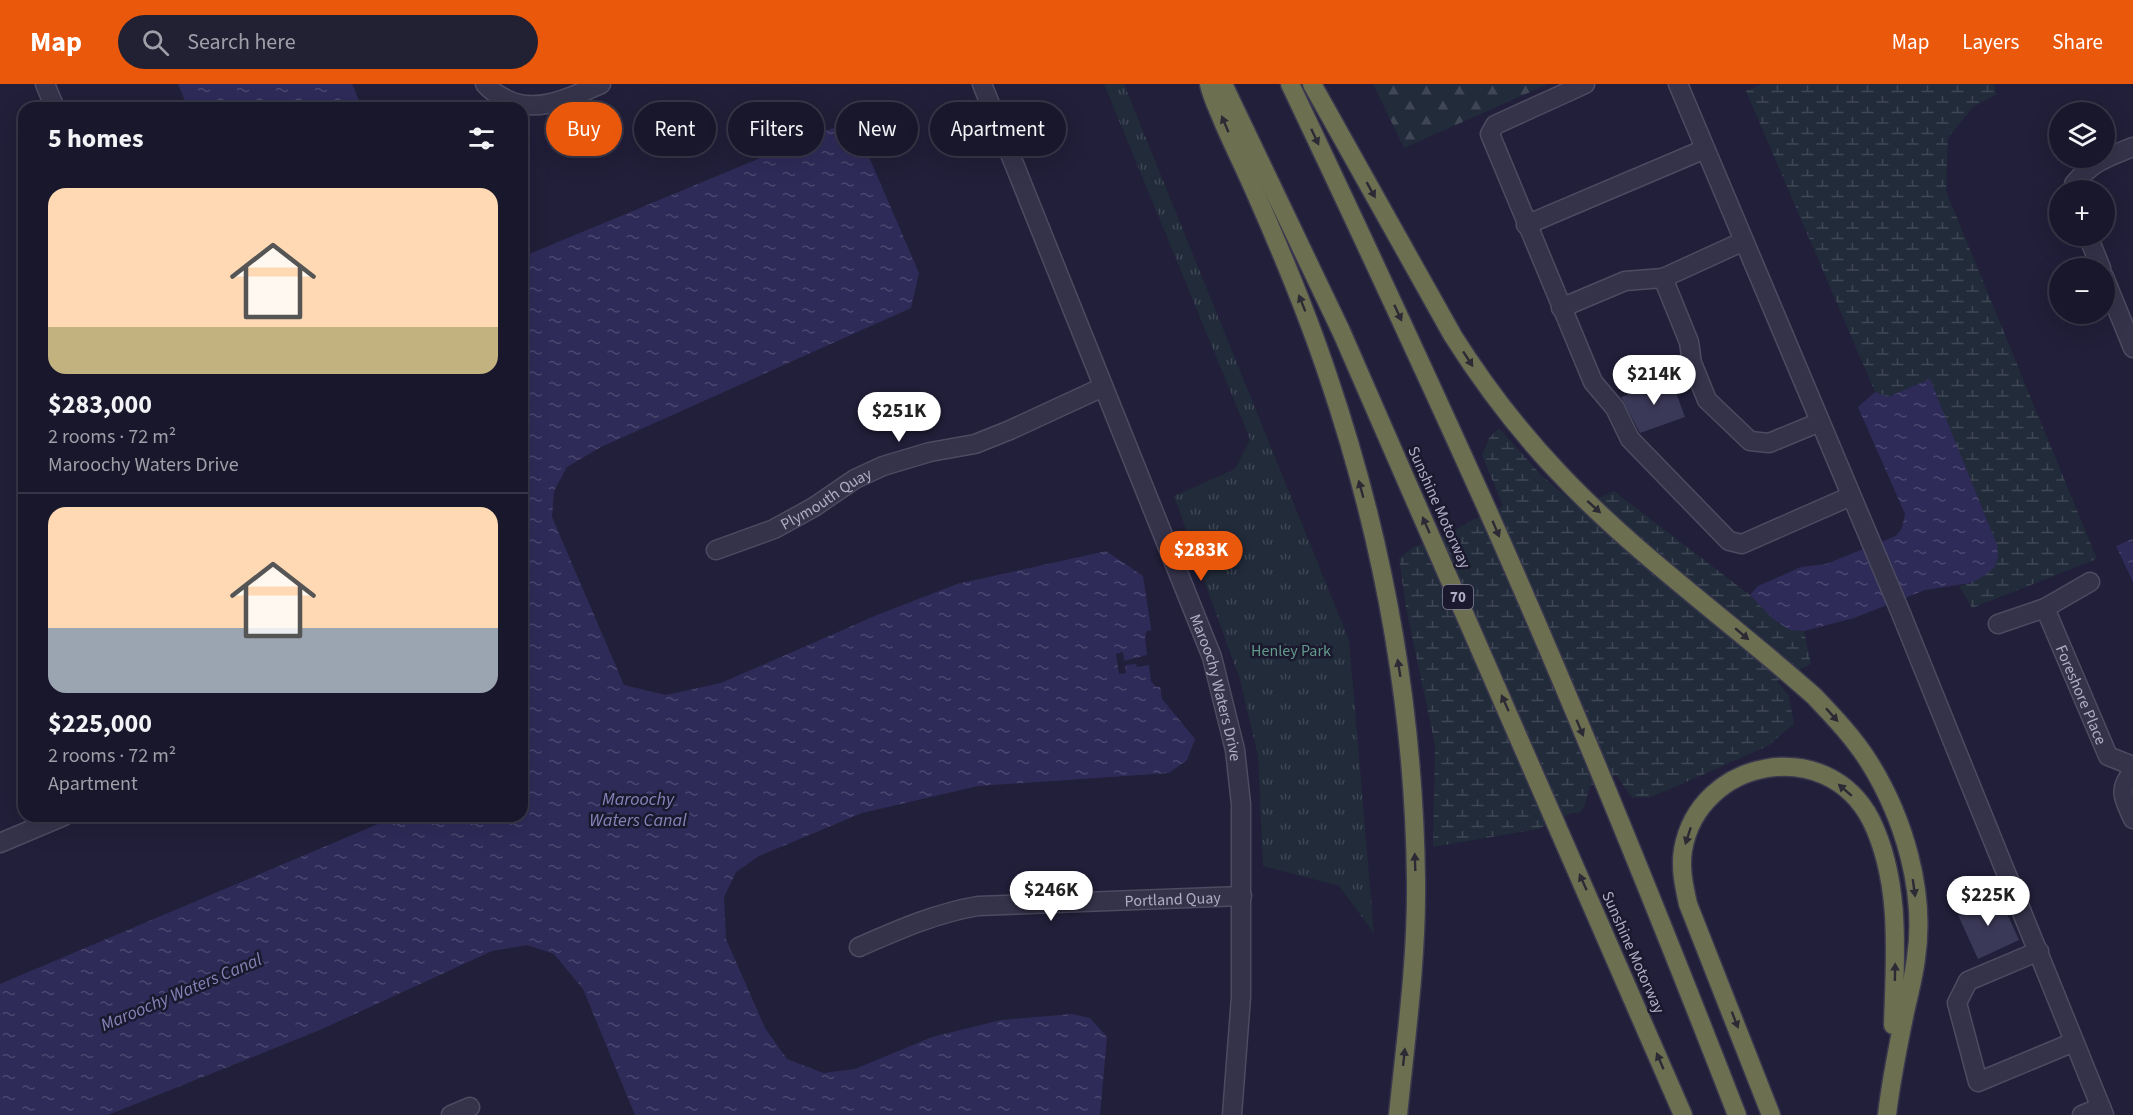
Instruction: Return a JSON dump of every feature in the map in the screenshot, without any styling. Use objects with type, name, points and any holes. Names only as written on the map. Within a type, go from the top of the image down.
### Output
[{"type":"highway","points":[[1209,84],[1280,247],[1325,368],[1363,496],[1388,607],[1407,731],[1416,882],[1410,1001],[1398,1115]]},
{"type":"highway","name":"Sunshine Motorway","points":[[1223,84],[1346,342],[1683,1115]]},
{"type":"highway","name":"Sunshine Motorway","points":[[1290,84],[1488,512],[1667,936],[1737,1115]]},
{"type":"highway","points":[[1312,84],[1453,336],[1474,369],[1526,436],[1589,503],[1814,696],[1840,724],[1869,762],[1899,824],[1913,878],[1917,907],[1916,958],[1892,1072],[1887,1115]]},
{"type":"highway","points":[[1771,1115],[1688,904],[1682,868],[1683,850],[1689,829],[1700,810],[1713,794],[1728,783],[1745,775],[1784,765],[1812,769],[1844,787],[1869,817],[1885,859],[1895,922],[1892,1072]]},
{"type":"street","points":[[45,84],[52,102]]},
{"type":"street","points":[[485,84],[489,90],[511,102]]},
{"type":"street","points":[[528,104],[546,105],[601,84]]},
{"type":"street","name":"Maroochy Waters Drive","points":[[982,84],[1212,657],[1235,750],[1241,804],[1242,896],[1241,997],[1232,1115]]},
{"type":"street","points":[[1585,84],[1495,125],[1490,134],[1593,382],[1615,408],[1630,439],[1729,541],[1742,544],[1851,496]]},
{"type":"street","points":[[1678,84],[1870,538],[2102,1111],[2082,1115]]},
{"type":"street","points":[[2077,180],[2096,162],[2133,147]]},
{"type":"street","points":[[1526,225],[1705,149]]},
{"type":"street","points":[[1561,308],[1625,281],[1663,278],[1744,241]]},
{"type":"street","points":[[1663,278],[1689,342],[1692,363],[1707,399],[1750,441],[1769,443],[1820,422]]},
{"type":"street","points":[[2115,304],[2133,348]]},
{"type":"street","name":"Plymouth Quay","points":[[716,550],[774,529],[814,507],[855,479],[883,466],[930,452],[975,444],[1102,387]]},
{"type":"street","points":[[1998,624],[2045,608],[2090,582]]},
{"type":"street","name":"Foreshore Place","points":[[2045,608],[2108,756],[2133,766]]},
{"type":"street","points":[[2133,771],[2124,781],[2124,797],[2133,819]]},
{"type":"street","points":[[0,843],[50,822]]},
{"type":"street","name":"Portland Quay","points":[[859,947],[907,926],[955,910],[978,906],[1242,896]]},
{"type":"street","points":[[2039,951],[1968,981],[1957,1003],[1978,1082],[2074,1042]]},
{"type":"street","points":[[451,1115],[470,1107]]},
{"type":"green space","name":"Henley Park","points":[[1104,84],[1124,84],[1349,640],[1374,933],[1339,886],[1263,866],[1258,756],[1240,680],[1174,496],[1235,469],[1250,439]]},
{"type":"green space","points":[[1373,84],[1548,84],[1404,148]]},
{"type":"green space","points":[[1762,84],[1993,84],[1997,94],[1973,107],[1948,138],[1946,191],[2097,559],[1972,608],[1959,586],[1971,583],[1930,380],[1888,397],[1875,392],[1746,91]]},
{"type":"green space","points":[[1499,428],[1541,475],[1579,507],[1614,491],[1750,595],[1773,619],[1790,630],[1804,631],[1811,664],[1777,681],[1789,696],[1794,724],[1768,746],[1652,797],[1632,798],[1616,775],[1590,786],[1580,813],[1572,813],[1538,829],[1433,847],[1435,745],[1406,608],[1399,558],[1414,547],[1450,533],[1503,506],[1482,455],[1489,438]]},
{"type":"water","points":[[178,84],[352,84],[360,102],[186,102]]},
{"type":"water","name":"Maroochy Waters Canal","points":[[833,128],[836,130],[836,156],[869,156],[919,273],[911,308],[601,447],[567,467],[554,491],[552,517],[624,685],[666,695],[721,683],[877,615],[957,584],[1106,551],[1143,576],[1162,699],[1195,739],[1187,760],[1169,773],[978,786],[862,813],[759,856],[736,872],[724,897],[726,939],[765,1028],[787,1059],[823,1073],[855,1069],[932,1037],[1001,1020],[1072,1014],[1090,1018],[1107,1037],[1100,1115],[635,1115],[583,989],[554,954],[527,945],[492,951],[320,1030],[108,1115],[0,1115],[0,984],[383,822],[528,822],[528,255],[765,156],[824,156],[824,132]]},
{"type":"water","points":[[1930,379],[1997,545],[1998,558],[1994,568],[1971,583],[1925,590],[1854,618],[1804,631],[1790,630],[1773,619],[1750,595],[1758,586],[1801,567],[1826,564],[1896,536],[1902,528],[1905,514],[1858,407],[1875,392],[1888,397]]},
{"type":"water","points":[[2132,539],[2133,541],[2133,582],[2116,546]]},
{"type":"pier","points":[[1154,630],[1163,686],[1156,687],[1151,681],[1149,665],[1137,667],[1136,664],[1125,665],[1126,673],[1119,674],[1116,654],[1123,652],[1124,661],[1147,655],[1145,636],[1147,631]]},
{"type":"building","points":[[1671,379],[1685,417],[1640,433],[1621,397]]},
{"type":"building","points":[[1999,896],[2019,940],[1978,959],[1958,915]]}]
